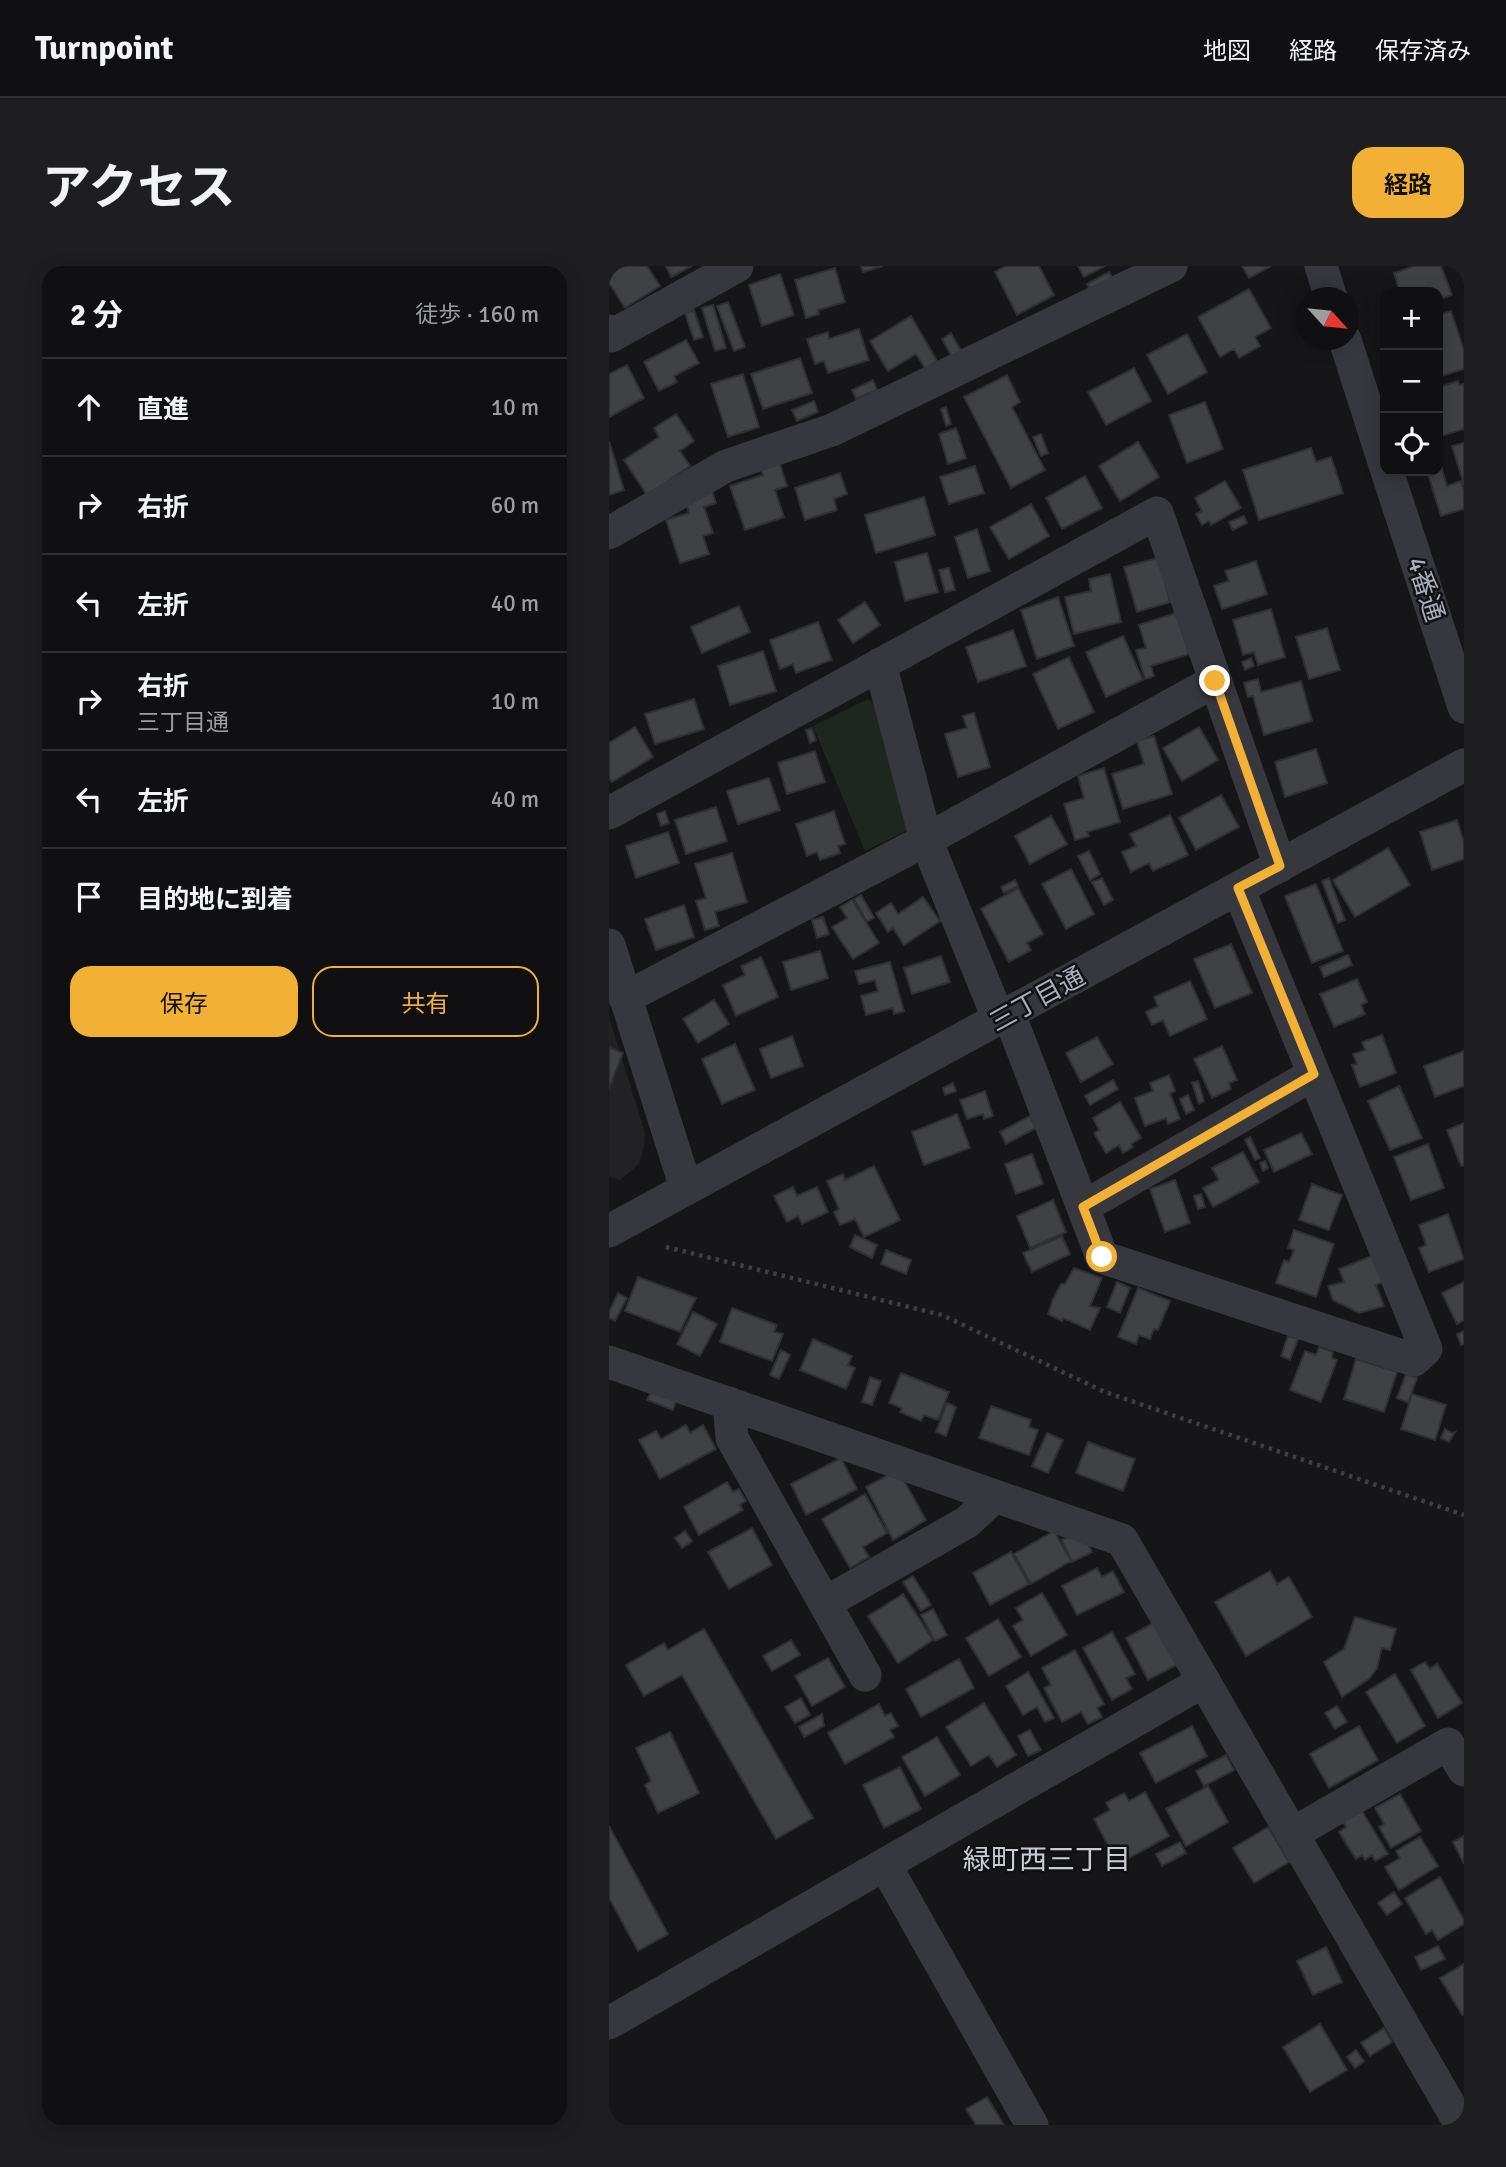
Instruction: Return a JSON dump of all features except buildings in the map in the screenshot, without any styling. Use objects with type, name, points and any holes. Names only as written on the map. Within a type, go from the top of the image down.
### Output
[{"type":"street","points":[[609,331],[611,336],[737,266]]},
{"type":"street","points":[[609,533],[726,466],[832,430],[1171,266]]},
{"type":"street","points":[[1321,266],[1328,287]]},
{"type":"street","points":[[1348,350],[1380,449]]},
{"type":"street","name":"4番通","points":[[1389,476],[1464,707]]},
{"type":"street","points":[[609,813],[1157,513],[1280,866]]},
{"type":"street","points":[[880,664],[926,840],[1004,1017],[1102,1257],[1414,1360],[1426,1349],[1238,888]]},
{"type":"street","points":[[625,998],[926,840],[1215,681]]},
{"type":"street","name":"三丁目通","points":[[609,1231],[1464,765]]},
{"type":"street","points":[[609,945],[685,1188]]},
{"type":"street","points":[[1083,1207],[1314,1074]]},
{"type":"street","points":[[609,1362],[1122,1540],[1461,2125]]},
{"type":"street","points":[[729,1403],[732,1437],[865,1675]]},
{"type":"street","points":[[825,1603],[967,1522],[995,1496]]},
{"type":"street","points":[[609,2023],[1204,1681]]},
{"type":"street","points":[[1292,1834],[1448,1744],[1464,1770]]},
{"type":"street","points":[[885,1865],[1032,2125]]},
{"type":"path","points":[[666,1247],[941,1315],[1105,1392],[1464,1516]]},
{"type":"shaded area","points":[[868,699],[878,705],[912,828],[865,851],[813,726]]},
{"type":"shaded area","points":[[609,1017],[645,1133],[639,1164],[620,1180],[609,1176]]},
{"type":"district","name":"緑町西三丁目","points":[[1047,1859]]},
{"type":"route","points":[[1102,1257],[1083,1207],[1314,1074],[1238,888],[1280,866],[1215,681]]}]
